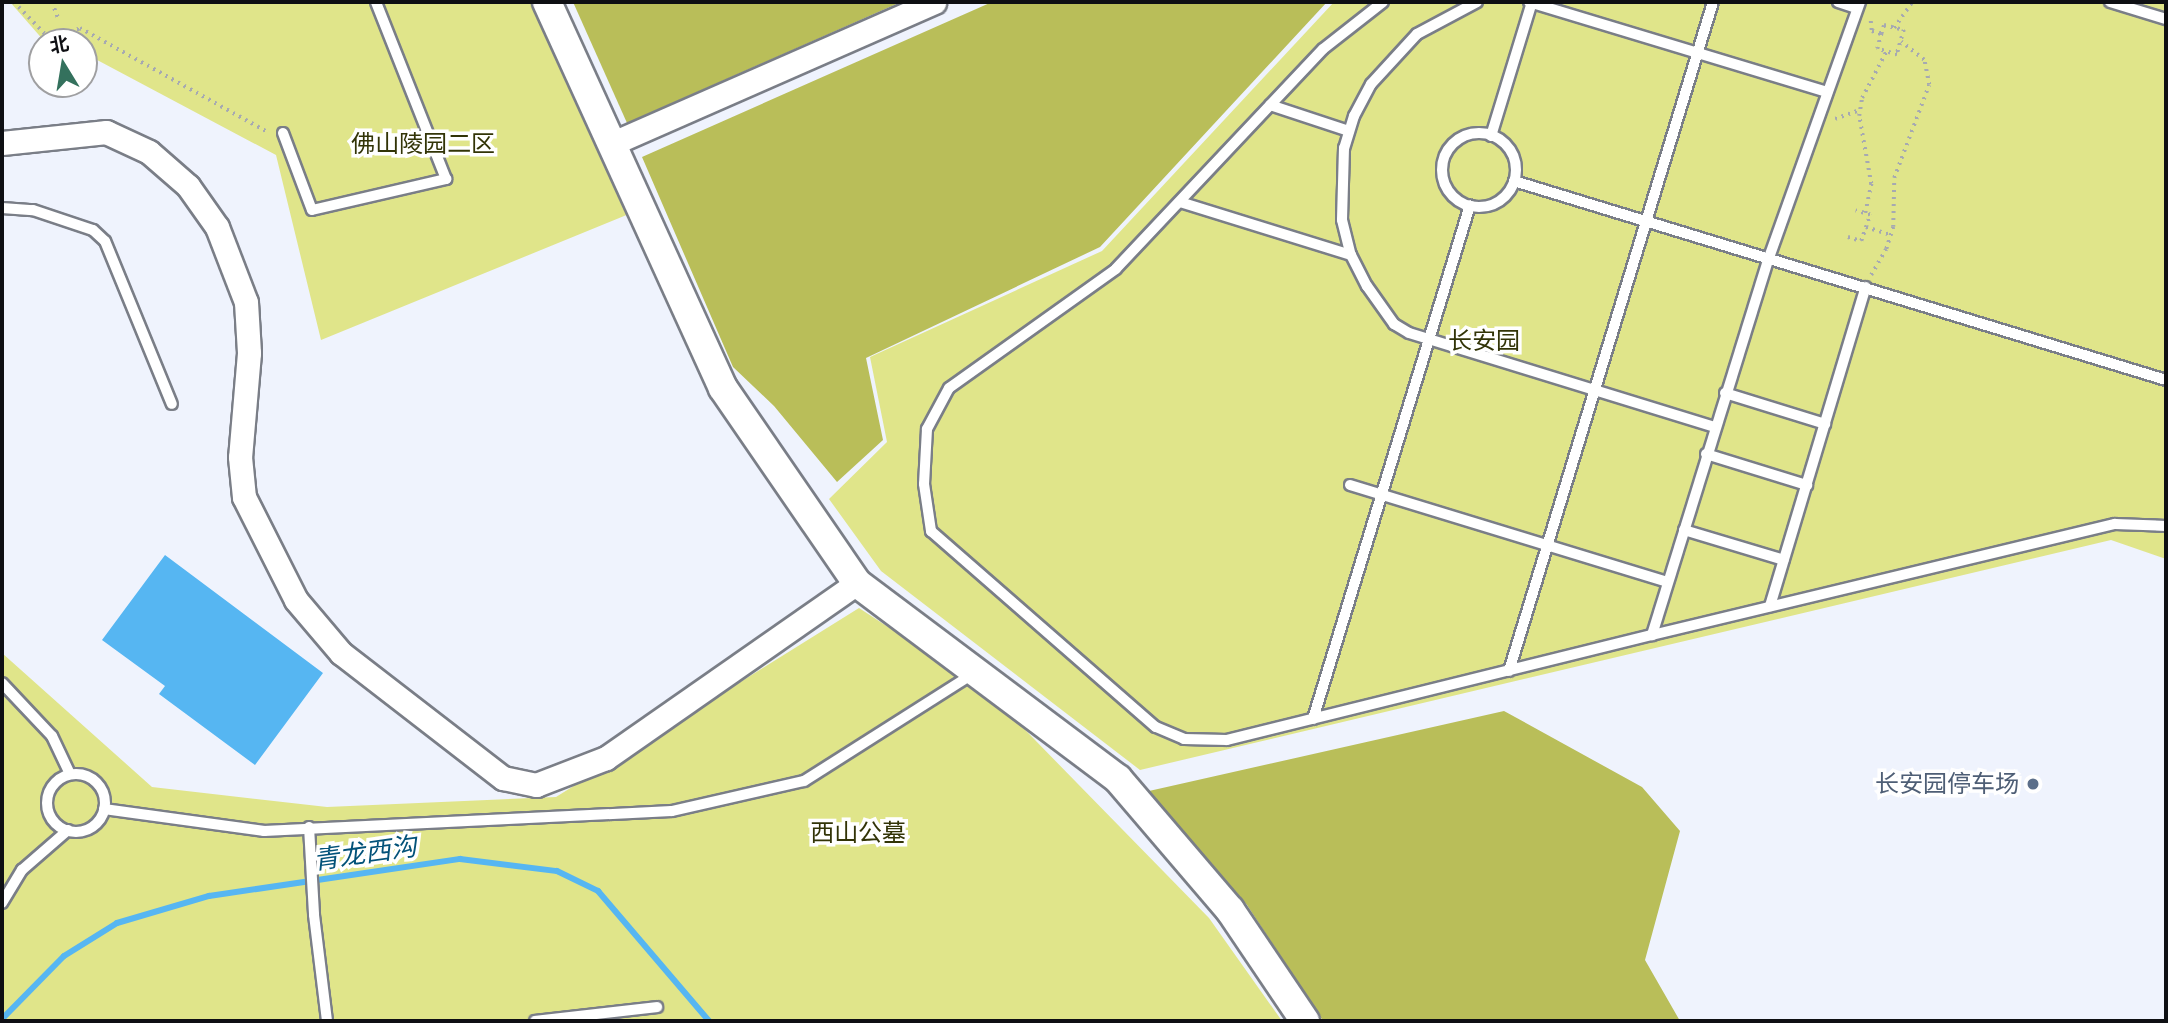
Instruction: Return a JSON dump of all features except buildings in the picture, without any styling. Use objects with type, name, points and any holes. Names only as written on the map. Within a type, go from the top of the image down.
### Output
[{"type":"street","points":[[547,2],[723,388],[857,583],[1118,779],[1230,911],[1305,1021]]},
{"type":"street","points":[[611,144],[934,2]]},
{"type":"street","points":[[2,143],[106,132],[149,152],[188,186],[217,227],[246,302],[249,353],[240,457],[244,497],[296,600],[341,653],[503,778],[536,785],[606,758],[857,583]]},
{"type":"lane","points":[[284,137],[312,210],[446,179],[376,2]]},
{"type":"lane","points":[[1383,2],[1323,49],[1116,269],[949,388],[927,429],[927,517],[931,531],[1156,727],[1184,738],[1227,740],[2115,524],[2166,526]]},
{"type":"lane","points":[[1477,2],[1417,34],[1371,84],[1349,131],[1340,185],[1342,220],[1352,255],[1394,324],[1429,340],[1715,427]]},
{"type":"lane","points":[[1491,135],[1531,2],[1827,92]]},
{"type":"lane","points":[[1509,671],[1713,2]]},
{"type":"lane","points":[[1652,635],[1769,257],[1858,5],[1838,2]]},
{"type":"lane","points":[[2110,2],[2166,19]]},
{"type":"lane","points":[[1270,105],[1349,131]]},
{"type":"lane","points":[[1491,135],[1514,157],[1514,181],[1499,200],[1470,205],[1447,188],[1443,177],[1446,153],[1463,137],[1491,135]]},
{"type":"lane","points":[[1514,181],[2166,380]]},
{"type":"lane","points":[[1180,202],[1352,255]]},
{"type":"lane","points":[[1313,719],[1470,205]]},
{"type":"lane","points":[[2,208],[33,210],[93,230],[105,241],[172,404]]},
{"type":"lane","points":[[1770,606],[1866,287]]},
{"type":"lane","points":[[1725,393],[1825,424]]},
{"type":"lane","points":[[1706,454],[1807,485]]},
{"type":"lane","points":[[1350,485],[1668,582]]},
{"type":"lane","points":[[1684,530],[1784,560]]},
{"type":"lane","points":[[104,808],[264,831],[671,811],[804,780],[976,672]]},
{"type":"lane","points":[[2,683],[52,736],[70,774],[96,782],[104,808]]},
{"type":"lane","points":[[68,831],[52,820],[47,802],[54,784],[70,774]]},
{"type":"lane","points":[[2,903],[22,870],[68,831],[86,830],[104,808]]},
{"type":"lane","points":[[309,827],[312,891],[327,1021]]},
{"type":"lane","points":[[535,1021],[657,1007]]},
{"type":"path","points":[[14,2],[51,40],[80,27],[284,137]]},
{"type":"path","points":[[52,2],[58,20]]},
{"type":"path","points":[[1894,28],[1912,2]]},
{"type":"path","points":[[1858,5],[1871,21],[1872,31],[1881,34]]},
{"type":"path","points":[[1884,24],[1904,30],[1897,55],[1877,49],[1881,34],[1884,24]]},
{"type":"path","points":[[1866,287],[1891,235],[1894,178],[1929,85],[1924,60],[1901,42]]},
{"type":"path","points":[[1865,213],[1871,184],[1860,110],[1886,52]]},
{"type":"path","points":[[1816,123],[1860,110]]},
{"type":"path","points":[[1848,237],[1861,241],[1870,215],[1856,211]]},
{"type":"path","points":[[1866,226],[1891,235]]},
{"type":"green space","name":"佛山陵园二区","points":[[10,2],[532,2],[629,214],[321,340],[276,155],[98,60],[98,28],[33,28]]},
{"type":"green space","points":[[573,2],[901,2],[627,123]]},
{"type":"green space","points":[[992,2],[1327,2],[1100,247],[866,358],[883,440],[837,482],[774,406],[733,367],[642,157]]},
{"type":"green space","name":"长安园","points":[[1334,2],[2166,2],[2166,559],[2111,540],[1140,770],[881,571],[829,499],[887,442],[870,357],[1102,251]]},
{"type":"green space","name":"西山公墓","points":[[859,608],[989,693],[1209,918],[1282,1021],[2,1021],[2,653],[152,787],[327,807],[556,797]]},
{"type":"green space","points":[[1504,711],[1642,787],[1680,831],[1645,960],[1680,1021],[1323,1021],[1247,905],[1149,791]]},
{"type":"water","points":[[165,555],[323,673],[255,765],[159,694],[165,686],[102,640]]},
{"type":"waterway","name":"青龙西沟","points":[[2,1019],[64,956],[117,923],[209,896],[460,859],[557,871],[598,891],[709,1021]]},
{"type":"place","name":"长安园停车场","points":[[2033,784]]}]
